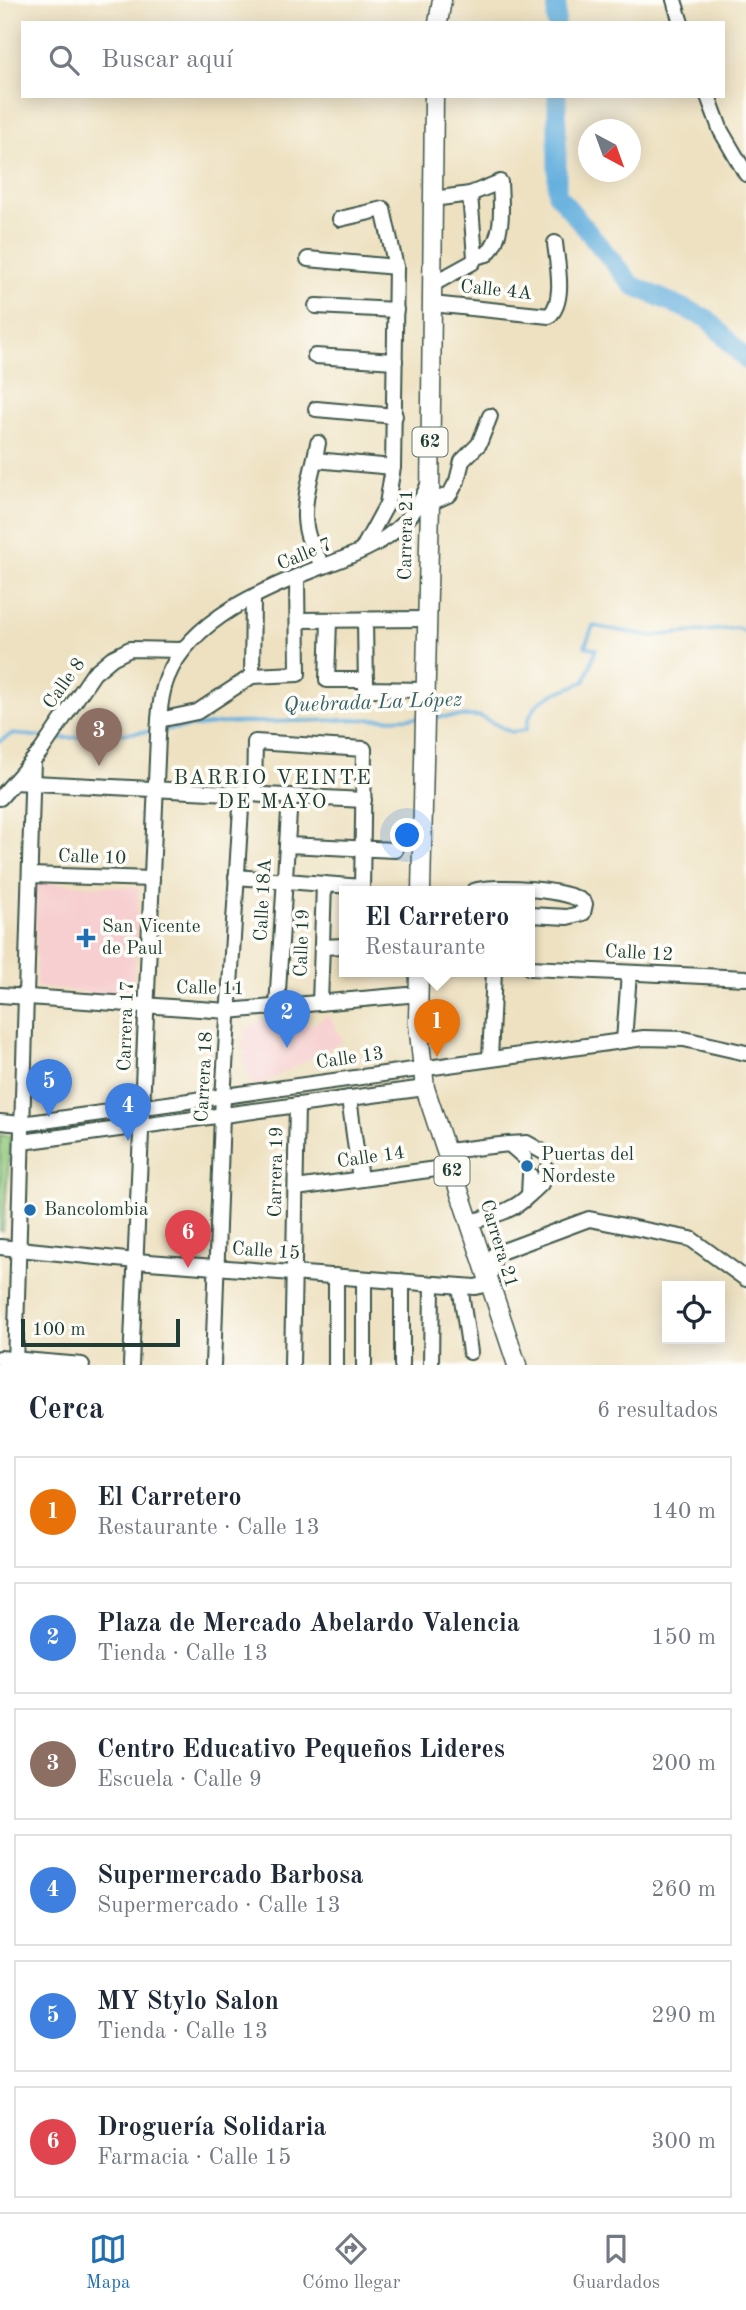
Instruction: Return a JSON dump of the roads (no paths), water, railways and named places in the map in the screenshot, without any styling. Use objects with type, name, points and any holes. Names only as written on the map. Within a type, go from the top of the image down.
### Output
[{"type":"main road","points":[[438,21],[442,0]]},
{"type":"main road","name":"Carrera 21","points":[[421,886],[430,503],[434,98]]},
{"type":"main road","name":"Carrera 21","points":[[419,977],[421,1069],[425,1088],[517,1365]]},
{"type":"street","points":[[674,0],[680,21]]},
{"type":"street","points":[[709,98],[720,131],[746,174]]},
{"type":"street","points":[[433,199],[470,194],[500,182],[501,222],[496,239],[487,254],[475,257]]},
{"type":"street","points":[[433,284],[473,262],[475,257],[470,194]]},
{"type":"street","points":[[340,219],[383,209],[396,267],[393,467],[387,504],[371,539],[359,554]]},
{"type":"street","name":"Calle 4A","points":[[432,304],[548,316],[554,311],[559,291],[555,243]]},
{"type":"street","points":[[308,259],[396,267]]},
{"type":"street","points":[[316,306],[396,310]]},
{"type":"street","points":[[315,356],[395,360]]},
{"type":"street","points":[[316,409],[395,416]]},
{"type":"street","points":[[430,503],[450,494],[457,481],[462,461],[479,444],[489,416]]},
{"type":"street","points":[[318,443],[304,520],[306,539],[324,566]]},
{"type":"street","points":[[315,460],[393,467]]},
{"type":"street","name":"Calle 7","points":[[181,650],[210,622],[297,578],[359,554],[387,538],[403,525],[415,510],[429,482]]},
{"type":"street","points":[[158,727],[197,712],[252,676],[298,674],[297,578]]},
{"type":"street","points":[[252,676],[253,599]]},
{"type":"street","points":[[298,620],[427,619]]},
{"type":"street","points":[[328,620],[327,680],[425,690]]},
{"type":"street","points":[[365,620],[366,684]]},
{"type":"street","name":"Calle 8","points":[[0,798],[37,755],[94,673],[112,658],[130,649],[181,650]]},
{"type":"street","name":"Carrera 17","points":[[131,1365],[158,727],[165,681],[181,650]]},
{"type":"street","name":"Carrera 18","points":[[213,1365],[222,1115],[236,877],[255,742],[364,749],[364,800]]},
{"type":"street","points":[[15,1362],[33,783],[37,755]]},
{"type":"street","points":[[14,782],[364,800],[362,886]]},
{"type":"street","name":"Calle 18A","points":[[277,1007],[290,796]]},
{"type":"street","points":[[287,845],[395,850]]},
{"type":"street","name":"Calle 10","points":[[30,875],[152,880]]},
{"type":"street","points":[[236,877],[339,886]]},
{"type":"street","name":"Calle 19","points":[[320,1003],[324,884]]},
{"type":"street","points":[[535,892],[565,892],[581,899],[585,904],[583,913],[576,917],[535,915]]},
{"type":"street","points":[[322,947],[339,946]]},
{"type":"street","name":"Calle 12","points":[[535,968],[746,978]]},
{"type":"street","points":[[624,1041],[629,973]]},
{"type":"street","points":[[490,1059],[494,977]]},
{"type":"street","name":"Calle 11","points":[[0,995],[228,1011],[419,994]]},
{"type":"street","name":"Calle 13","points":[[0,1122],[22,1124],[624,1041],[684,1039],[746,1053]]},
{"type":"street","name":"Calle 13","points":[[22,1142],[425,1088]]},
{"type":"street","points":[[349,1098],[360,1179]]},
{"type":"street","name":"Carrera 19","points":[[292,1365],[297,1105]]},
{"type":"street","name":"Calle 14","points":[[296,1188],[360,1179],[509,1144],[527,1143],[543,1152]]},
{"type":"street","points":[[509,1144],[524,1157]]},
{"type":"street","points":[[470,1222],[502,1213],[529,1195],[541,1184],[547,1169]]},
{"type":"street","points":[[529,1195],[530,1175]]},
{"type":"street","points":[[488,1284],[495,1254],[589,1219],[691,1239],[746,1279]]},
{"type":"street","name":"Calle 15","points":[[0,1247],[136,1261],[402,1282],[460,1286],[488,1284]]},
{"type":"street","points":[[336,1276],[336,1365]]},
{"type":"street","points":[[364,1279],[364,1365]]},
{"type":"street","points":[[402,1282],[402,1365]]},
{"type":"street","points":[[431,1365],[432,1284]]},
{"type":"street","points":[[460,1286],[470,1352]]},
{"type":"street","points":[[0,1358],[15,1362],[82,1365]]},
{"type":"waterway","points":[[556,21],[557,0]]},
{"type":"waterway","points":[[557,98],[557,194],[632,285],[708,319],[746,360]]},
{"type":"waterway","name":"Quebrada La López","points":[[429,717],[479,716],[511,732],[526,730],[529,718],[540,702],[585,681],[596,649],[585,646],[593,626],[651,636],[737,628],[746,632]]},
{"type":"waterway","name":"Quebrada La López","points":[[164,730],[226,723],[418,718]]},
{"type":"waterway","name":"Quebrada La López","points":[[56,739],[156,731]]},
{"type":"waterway","name":"Quebrada La López","points":[[0,741],[12,734],[45,737]]},
{"type":"place","name":"Centro Educativo Pequeños Lideres","points":[[99,766]]},
{"type":"place","name":"San Vicente de Paul","points":[[86,938]]},
{"type":"place","name":"Plaza de Mercado Abelardo Valencia","points":[[287,1048]]},
{"type":"place","name":"El Carretero","points":[[437,1057]]},
{"type":"place","name":"MY Stylo Salon","points":[[49,1117]]},
{"type":"place","name":"Supermercado Barbosa","points":[[128,1141]]},
{"type":"place","name":"Puertas del Nordeste","points":[[527,1166]]},
{"type":"place","name":"Bancolombia","points":[[30,1210]]},
{"type":"place","name":"Droguería Solidaria","points":[[188,1268]]},
{"type":"district","name":"BARRIO VEINTE DE MAYO","points":[[273,790]]}]
